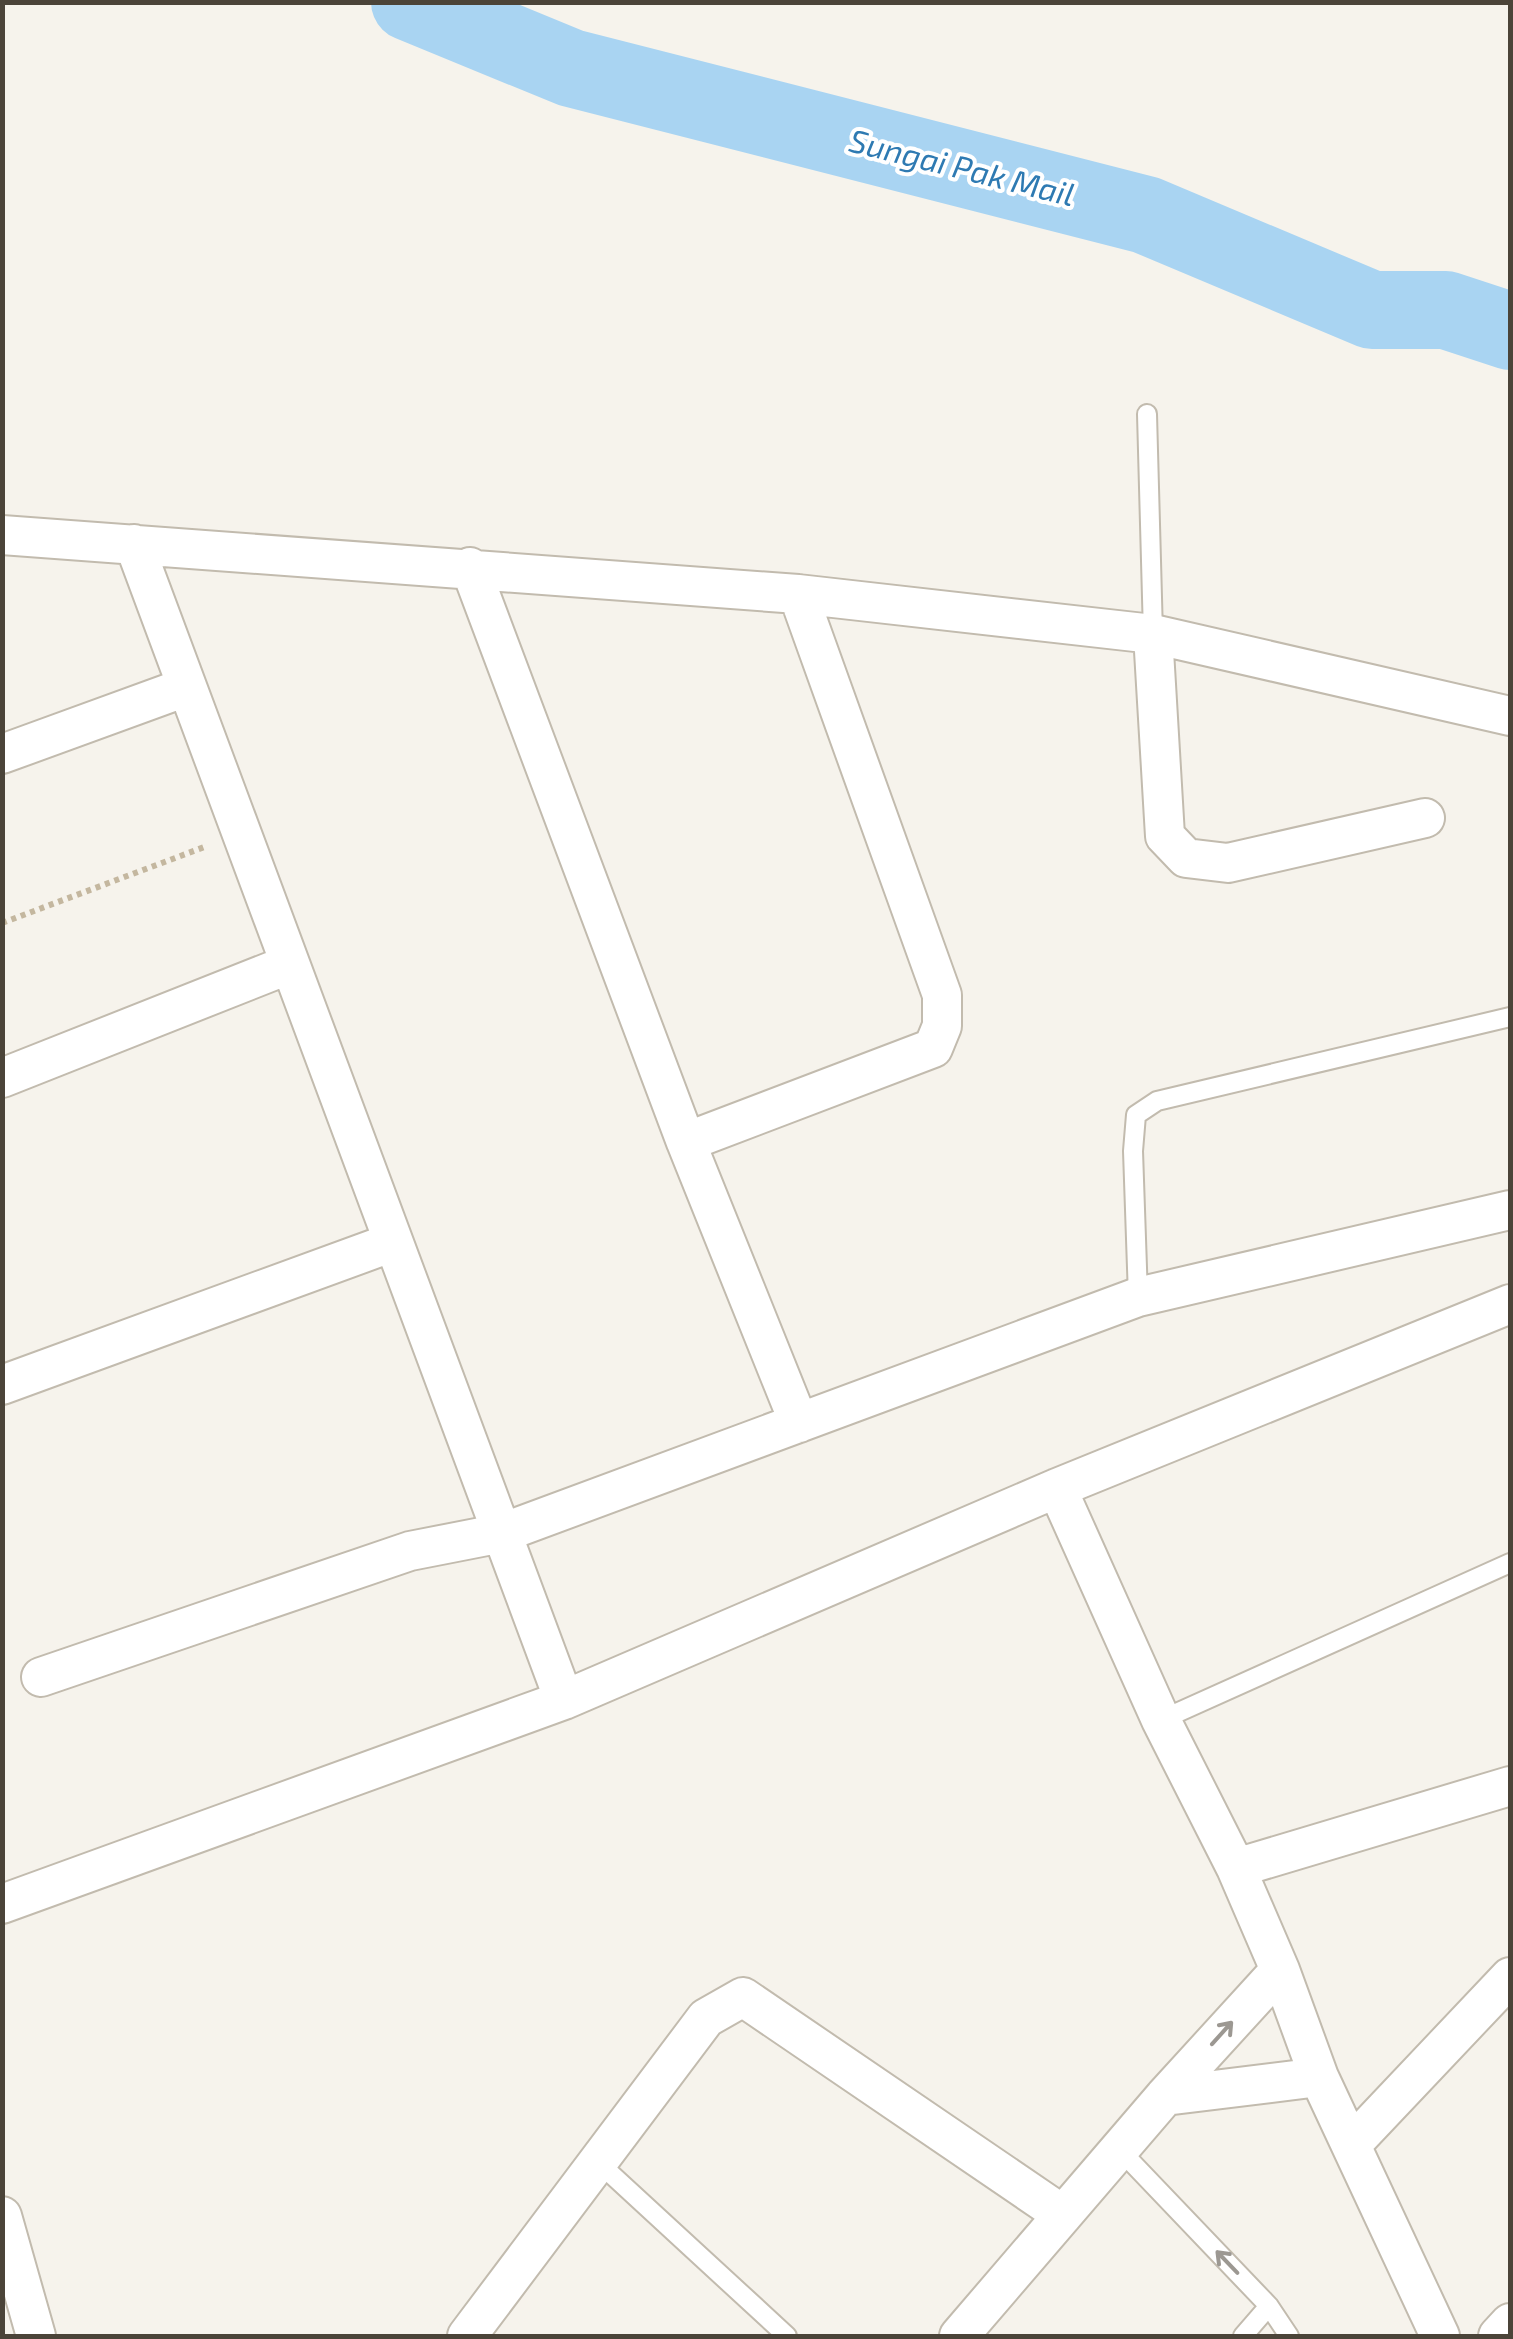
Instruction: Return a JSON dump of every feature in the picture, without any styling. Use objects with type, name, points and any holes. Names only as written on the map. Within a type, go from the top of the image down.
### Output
[{"type":"street","points":[[2,535],[798,594],[1153,634],[1510,716]]},
{"type":"street","points":[[134,544],[564,1700]]},
{"type":"street","points":[[470,567],[686,1142],[799,1423]]},
{"type":"street","points":[[686,1142],[933,1048],[942,1026],[942,995],[798,594]]},
{"type":"street","points":[[1153,634],[1165,836],[1186,858],[1228,862],[1425,818]]},
{"type":"street","points":[[2,754],[186,687]]},
{"type":"street","points":[[2,1078],[290,964]]},
{"type":"street","points":[[42,1677],[410,1551],[502,1533],[1138,1297],[1510,1210]]},
{"type":"street","points":[[2,1385],[393,1242]]},
{"type":"street","points":[[2,1904],[564,1700],[1057,1488],[1510,1304]]},
{"type":"street","points":[[1057,1488],[1161,1720],[1236,1868],[1280,1970],[1319,2077],[1440,2336]]},
{"type":"street","points":[[1236,1868],[1510,1786]]},
{"type":"street","points":[[959,2336],[1164,2096],[1280,1970]]},
{"type":"street","points":[[1352,2144],[1510,1977]]},
{"type":"street","points":[[468,2336],[706,2018],[743,1997],[1063,2215]]},
{"type":"street","points":[[1164,2096],[1319,2077]]},
{"type":"street","points":[[2,2216],[36,2336]]},
{"type":"street","points":[[1498,2336],[1510,2323]]},
{"type":"lane","points":[[1147,414],[1153,634]]},
{"type":"lane","points":[[1138,1297],[1133,1151],[1136,1115],[1156,1101],[1510,1017]]},
{"type":"lane","points":[[1161,1720],[1510,1563]]},
{"type":"lane","points":[[1119,2150],[1269,2306],[1289,2336]]},
{"type":"lane","points":[[598,2162],[787,2336]]},
{"type":"lane","points":[[1242,2336],[1269,2306]]},
{"type":"path","points":[[2,923],[241,834]]},
{"type":"waterway","name":"Sungai Pak Mail","points":[[410,2],[571,68],[1146,215],[1372,310],[1446,310],[1510,331]]}]
